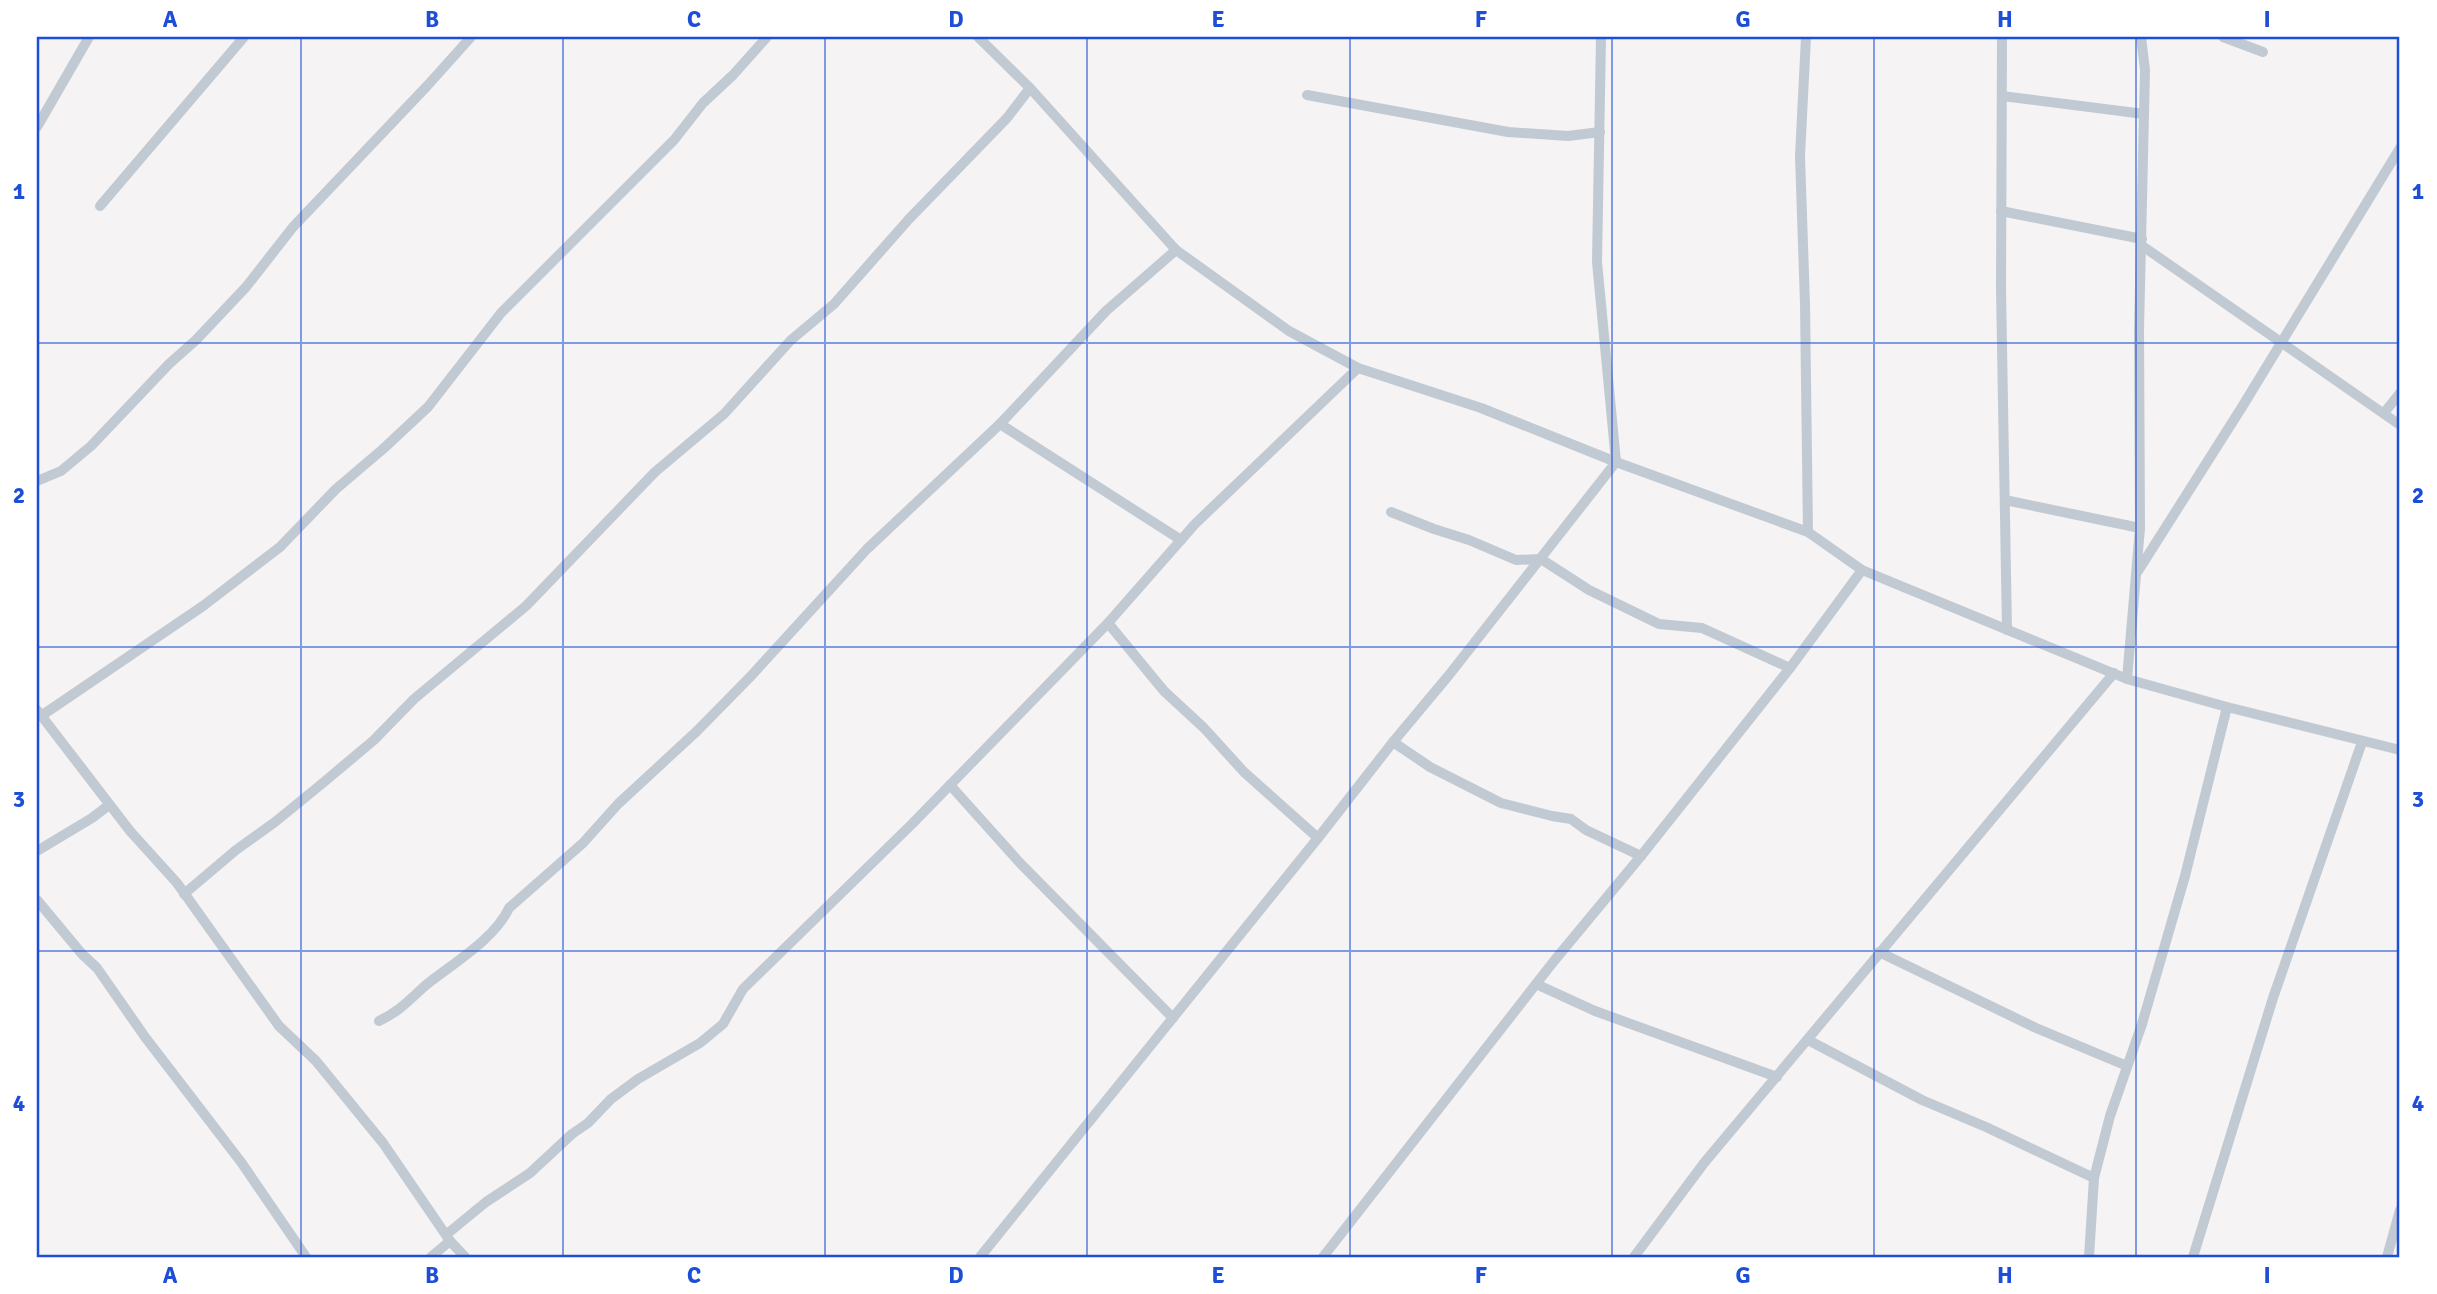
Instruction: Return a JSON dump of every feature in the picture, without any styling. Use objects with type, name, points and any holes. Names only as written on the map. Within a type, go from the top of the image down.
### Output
[{"type":"street","points":[[37,127],[89,37]]},
{"type":"street","points":[[100,206],[244,37]]},
{"type":"street","points":[[37,481],[61,471],[91,446],[196,340],[246,287],[293,227],[471,37]]},
{"type":"street","points":[[465,1257],[383,1143],[316,1061],[279,1026],[177,883],[130,831],[39,713],[203,606],[280,547],[336,489],[428,407],[501,313],[674,140],[703,103],[767,37]]},
{"type":"street","points":[[978,37],[1030,88],[1175,250],[1289,331],[1358,368],[1481,408],[1616,462],[1808,532],[1862,570],[2127,679],[2227,708],[2362,743],[2400,750]]},
{"type":"street","points":[[980,1257],[1449,675],[1616,462],[1597,262],[1601,37]]},
{"type":"street","points":[[1806,37],[1800,156],[1808,532]]},
{"type":"street","points":[[2002,37],[2001,211],[2007,630]]},
{"type":"street","points":[[2127,679],[2140,527],[2141,242],[2145,71],[2141,37]]},
{"type":"street","points":[[2223,37],[2263,52]]},
{"type":"street","points":[[184,894],[374,740],[414,699],[526,606],[655,472],[724,414],[791,340],[834,304],[909,219],[1007,118],[1030,88]]},
{"type":"street","points":[[1307,95],[1508,132],[1567,136],[1600,132]]},
{"type":"street","points":[[2002,96],[2144,114]]},
{"type":"street","points":[[2137,572],[2281,344],[2400,148]]},
{"type":"street","points":[[2001,211],[2141,242],[2281,344],[2400,425]]},
{"type":"street","points":[[379,1021],[408,1004],[425,986],[455,965],[503,922],[509,908],[583,844],[618,804],[697,731],[751,676],[867,549],[1000,424],[1106,311],[1175,250]]},
{"type":"street","points":[[431,1257],[486,1202],[530,1172],[588,1123],[611,1099],[638,1079],[699,1043],[723,1024],[743,989],[950,785],[1108,623],[1181,540],[1358,368]]},
{"type":"street","points":[[2384,413],[2400,393]]},
{"type":"street","points":[[1000,424],[1181,540]]},
{"type":"street","points":[[2005,500],[2140,527]]},
{"type":"street","points":[[1391,512],[1516,560],[1541,559],[1589,590],[1659,624],[1702,628],[1790,668]]},
{"type":"street","points":[[1323,1257],[1536,984],[1642,856],[1790,668],[1862,570]]},
{"type":"street","points":[[1108,623],[1164,691],[1204,728],[1244,772],[1318,838]]},
{"type":"street","points":[[1634,1257],[1704,1163],[2114,673]]},
{"type":"street","points":[[2089,1257],[2094,1178],[2110,1116],[2185,876],[2227,708]]},
{"type":"street","points":[[1393,742],[1430,767],[1502,803],[1571,819],[1586,830],[1642,856]]},
{"type":"street","points":[[2193,1257],[2273,998],[2362,743]]},
{"type":"street","points":[[950,785],[1020,863],[1173,1018]]},
{"type":"street","points":[[37,851],[92,818],[109,804]]},
{"type":"street","points":[[37,900],[97,968],[145,1037],[241,1162],[306,1257]]},
{"type":"street","points":[[1879,952],[2036,1028],[2127,1066]]},
{"type":"street","points":[[1536,984],[1595,1011],[1777,1077]]},
{"type":"street","points":[[1808,1040],[1922,1100],[2094,1178]]},
{"type":"street","points":[[2387,1257],[2398,1228],[2400,1210]]}]
